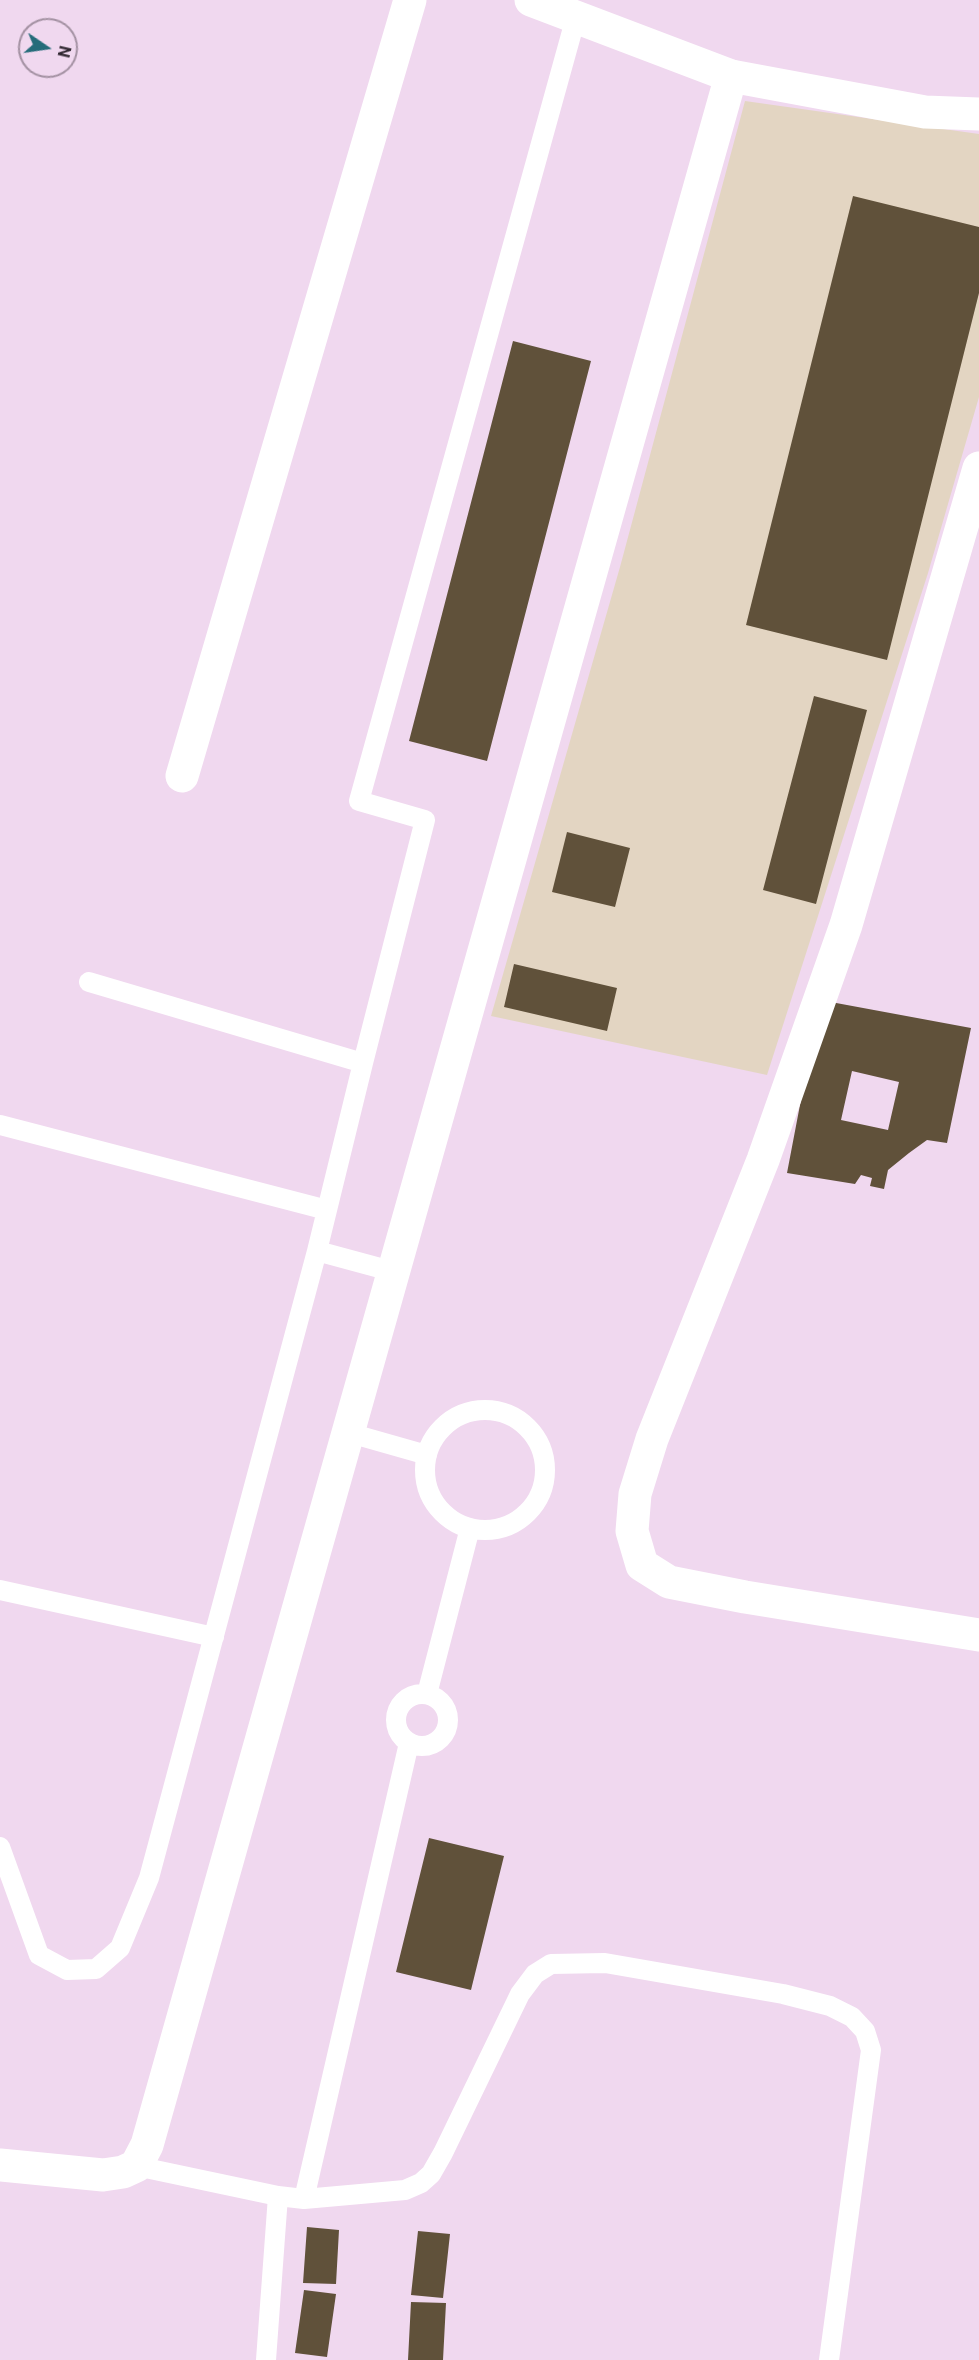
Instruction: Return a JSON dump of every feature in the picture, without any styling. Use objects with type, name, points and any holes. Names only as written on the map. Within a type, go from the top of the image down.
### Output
[{"type":"street","points":[[182,776],[410,0]]},
{"type":"street","points":[[531,0],[731,76],[926,112],[979,114]]},
{"type":"street","points":[[0,2165],[103,2175],[123,2172],[136,2166],[147,2145],[391,1271],[731,76]]},
{"type":"street","points":[[979,468],[846,925],[763,1160],[652,1439],[635,1494],[632,1530],[642,1565],[669,1582],[746,1597],[979,1635]]},
{"type":"lane","points":[[0,1847],[39,1955],[67,1970],[96,1969],[120,1948],[149,1878],[317,1251],[425,820],[359,801],[576,17]]},
{"type":"lane","points":[[89,982],[363,1063]]},
{"type":"lane","points":[[0,1125],[327,1210]]},
{"type":"lane","points":[[317,1251],[391,1271]]},
{"type":"lane","points":[[481,1410],[499,1411],[516,1418],[531,1431],[540,1447],[545,1465],[543,1484],[536,1501],[523,1516],[507,1525],[489,1529],[470,1528],[453,1521],[439,1508],[429,1492],[425,1474],[427,1455],[440,1431],[463,1414],[481,1410]]},
{"type":"lane","points":[[346,1432],[427,1455]]},
{"type":"lane","points":[[427,1694],[470,1528]]},
{"type":"lane","points":[[0,1590],[214,1636]]},
{"type":"lane","points":[[427,1694],[439,1700],[447,1712],[445,1732],[429,1746],[409,1743],[397,1728],[399,1708],[408,1698],[427,1694]]},
{"type":"lane","points":[[304,2199],[409,1743]]},
{"type":"lane","points":[[136,2166],[278,2196],[304,2199],[405,2190],[421,2183],[431,2174],[520,1994],[535,1974],[551,1964],[605,1962],[783,1994],[830,2006],[852,2017],[864,2031],[870,2050],[830,2360]]},
{"type":"lane","points":[[267,2360],[278,2196]]},
{"type":"shaded area","points":[[745,101],[979,134],[979,397],[928,573],[767,1075],[491,1016],[620,567]]},
{"type":"building","points":[[853,196],[979,227],[979,293],[887,660],[746,625]]},
{"type":"building","points":[[513,341],[591,361],[487,761],[409,741]]},
{"type":"building","points":[[814,696],[867,710],[816,904],[763,890]]},
{"type":"building","points":[[567,832],[630,848],[615,907],[552,892]]},
{"type":"building","points":[[514,964],[617,988],[607,1031],[504,1007]]},
{"type":"building","points":[[820,1000],[971,1028],[947,1143],[927,1140],[909,1153],[888,1170],[884,1189],[870,1186],[872,1178],[861,1175],[855,1184],[787,1173]],"holes":[[[852,1071],[899,1082],[888,1130],[841,1120]]]},
{"type":"building","points":[[429,1838],[504,1856],[471,1990],[396,1972]]},
{"type":"building","points":[[307,2227],[339,2230],[336,2284],[303,2283]]},
{"type":"building","points":[[418,2231],[450,2234],[443,2298],[411,2295]]},
{"type":"building","points":[[304,2290],[336,2294],[327,2357],[295,2353]]},
{"type":"building","points":[[411,2302],[446,2303],[443,2360],[408,2360]]}]
